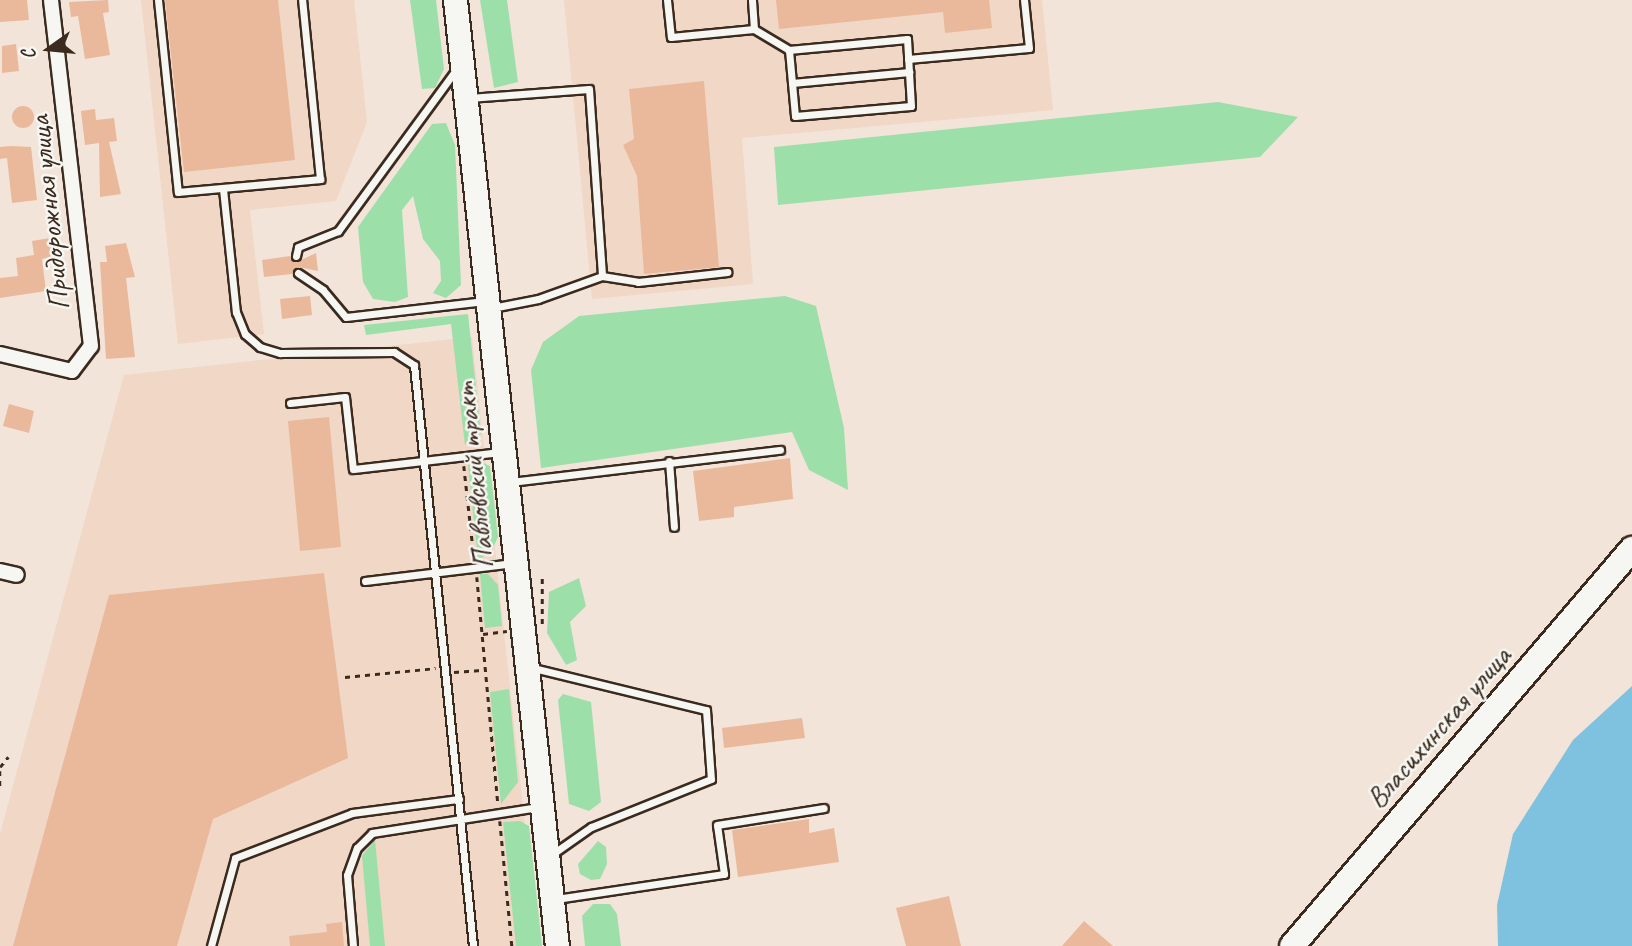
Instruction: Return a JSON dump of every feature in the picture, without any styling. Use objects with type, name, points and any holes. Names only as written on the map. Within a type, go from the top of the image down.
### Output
[{"type":"highway","name":"Власихинская улица","points":[[1292,946],[1632,549]]},
{"type":"main road","name":"Павловский тракт","points":[[455,0],[557,946]]},
{"type":"street","name":"Придорожная улица","points":[[0,354],[72,371],[91,346],[51,0]]},
{"type":"street","points":[[0,571],[17,575]]},
{"type":"lane","points":[[158,0],[178,192],[320,178],[302,0]]},
{"type":"lane","points":[[667,0],[671,37],[754,29],[789,50],[907,39],[911,106],[795,116],[789,50]]},
{"type":"lane","points":[[752,0],[754,29]]},
{"type":"lane","points":[[908,59],[1028,48],[1024,0]]},
{"type":"lane","points":[[296,256],[298,247],[338,231],[461,64]]},
{"type":"lane","points":[[792,83],[909,72]]},
{"type":"lane","points":[[465,99],[589,89],[602,276]]},
{"type":"lane","points":[[223,189],[236,312],[245,334],[260,348],[280,353],[394,352],[414,365],[428,460],[473,946]]},
{"type":"lane","points":[[298,273],[323,290],[345,317],[538,299],[602,276],[638,282],[727,272]]},
{"type":"lane","points":[[290,403],[345,397],[353,469],[503,451]]},
{"type":"lane","points":[[506,482],[780,450]]},
{"type":"lane","points":[[669,461],[674,527]]},
{"type":"lane","points":[[365,581],[514,563]]},
{"type":"lane","points":[[527,666],[706,710],[711,779],[591,827],[548,858]]},
{"type":"lane","points":[[211,946],[235,858],[352,813],[459,799]]},
{"type":"lane","points":[[353,946],[347,875],[357,848],[372,833],[500,816],[542,806]]},
{"type":"lane","points":[[552,900],[724,874],[718,825],[824,808]]},
{"type":"path","points":[[463,456],[512,946]]},
{"type":"path","points":[[345,677],[447,667],[451,673],[485,670]]},
{"type":"path","points":[[0,786],[0,769],[8,757]]},
{"type":"shaded area","points":[[141,0],[354,0],[367,122],[336,201],[250,210],[264,334],[178,344]]},
{"type":"shaded area","points":[[564,0],[1042,0],[1053,110],[742,138],[753,284],[592,299]]},
{"type":"shaded area","points":[[472,337],[538,946],[0,946],[0,834],[124,375]]},
{"type":"green space","points":[[410,0],[436,0],[444,69],[435,88],[422,89]]},
{"type":"green space","points":[[480,0],[507,0],[518,82],[494,88]]},
{"type":"green space","points":[[1218,102],[1298,117],[1260,157],[778,205],[774,147]]},
{"type":"green space","points":[[446,123],[455,145],[461,285],[446,298],[433,293],[441,281],[440,261],[423,239],[413,196],[402,210],[408,297],[395,302],[373,299],[363,282],[358,227],[432,124]]},
{"type":"green space","points":[[785,296],[816,306],[844,428],[848,490],[809,470],[792,432],[541,468],[531,370],[543,342],[579,316]]},
{"type":"green space","points":[[468,314],[481,434],[465,445],[451,324],[366,335],[364,325]]},
{"type":"green space","points":[[483,463],[490,466],[498,537],[490,554],[478,559],[468,465]]},
{"type":"green space","points":[[480,574],[488,574],[498,585],[502,626],[485,628]]},
{"type":"green space","points":[[579,578],[586,606],[570,622],[577,660],[566,665],[547,633],[549,592]]},
{"type":"green space","points":[[509,689],[518,782],[501,804],[490,692]]},
{"type":"green space","points":[[563,694],[591,702],[601,802],[589,811],[569,804],[558,700]]},
{"type":"green space","points":[[520,821],[529,826],[542,946],[516,946],[503,822]]},
{"type":"green space","points":[[375,840],[385,946],[370,946],[362,856]]},
{"type":"green space","points":[[598,841],[606,847],[607,864],[600,879],[591,880],[580,874],[578,864]]},
{"type":"green space","points":[[593,904],[610,904],[617,914],[621,946],[585,946],[582,916]]},
{"type":"water","points":[[1632,686],[1632,946],[1498,946],[1497,905],[1513,834],[1573,740]]},
{"type":"building","points":[[0,0],[27,0],[29,20],[0,22]]},
{"type":"building","points":[[108,0],[109,12],[103,13],[110,55],[85,59],[78,16],[71,17],[69,2]]},
{"type":"building","points":[[165,0],[278,0],[295,160],[184,172]]},
{"type":"building","points":[[776,0],[989,0],[992,28],[945,33],[943,12],[779,29]]},
{"type":"building","points":[[16,44],[19,71],[2,73],[2,46]]},
{"type":"building","points":[[704,81],[719,267],[644,274],[637,176],[623,145],[634,139],[629,89]]},
{"type":"building","points":[[23,106],[31,109],[34,117],[31,125],[23,128],[15,125],[12,117],[15,109]]},
{"type":"building","points":[[95,109],[96,120],[114,118],[117,141],[109,142],[121,194],[100,197],[99,143],[85,145],[81,111]]},
{"type":"building","points":[[0,147],[31,147],[37,200],[12,203],[7,158],[0,159]]},
{"type":"building","points":[[50,238],[53,257],[42,259],[46,291],[0,298],[0,278],[18,276],[16,258],[34,255],[32,241]]},
{"type":"building","points":[[126,243],[135,277],[126,278],[135,357],[106,359],[100,262],[107,262],[105,246]]},
{"type":"building","points":[[316,253],[318,271],[298,267],[292,274],[264,277],[262,260],[290,256],[297,262]]},
{"type":"building","points":[[310,296],[312,315],[282,319],[280,299]]},
{"type":"building","points":[[9,404],[34,411],[29,433],[3,426]]},
{"type":"building","points":[[329,417],[341,547],[300,551],[288,421]]},
{"type":"building","points":[[790,458],[793,499],[734,507],[734,517],[699,521],[693,471]]},
{"type":"building","points":[[324,573],[348,758],[213,819],[177,946],[13,946],[109,595]]},
{"type":"building","points":[[802,718],[805,738],[724,748],[722,728]]},
{"type":"building","points":[[809,819],[809,833],[834,828],[839,862],[738,877],[732,830]]},
{"type":"building","points":[[949,896],[961,946],[906,946],[896,908]]},
{"type":"building","points":[[1084,921],[1113,946],[1062,946]]},
{"type":"building","points":[[342,922],[344,946],[290,946],[289,936],[327,932],[326,924]]}]
